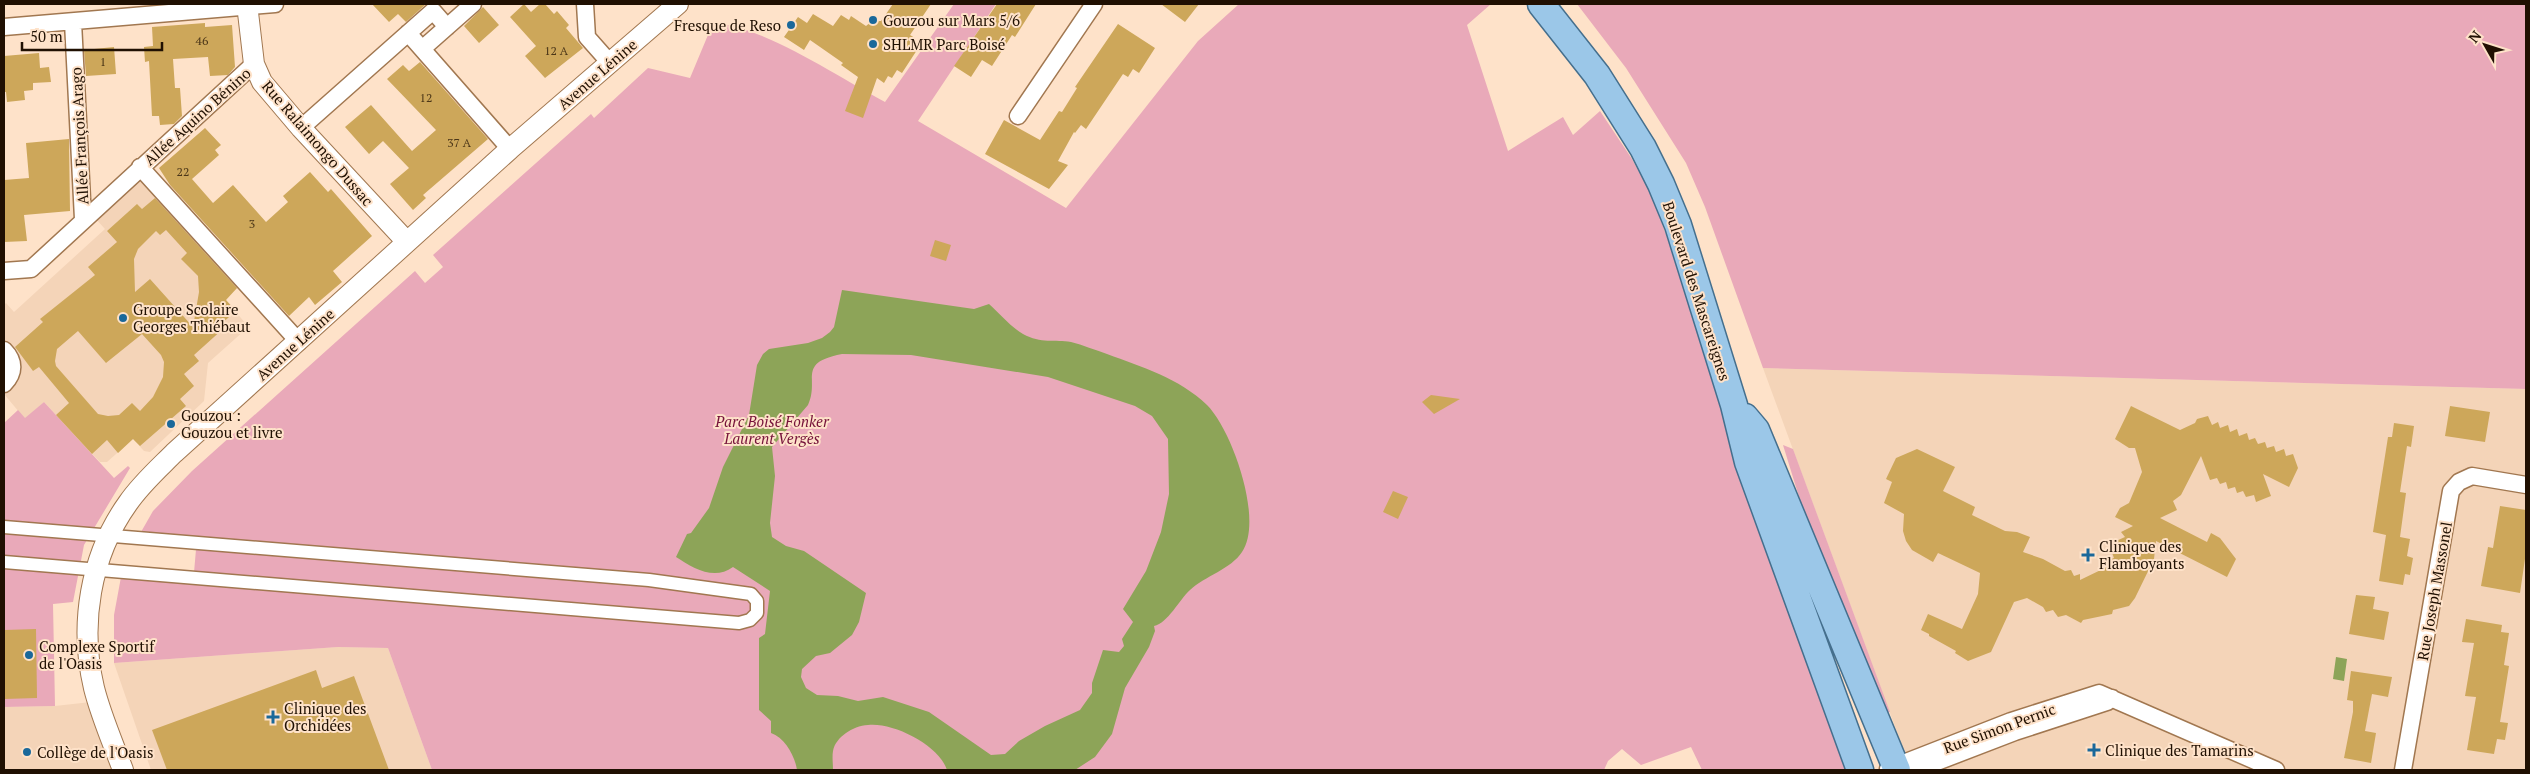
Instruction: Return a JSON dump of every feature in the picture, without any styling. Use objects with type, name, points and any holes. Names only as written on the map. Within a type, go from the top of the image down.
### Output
[{"type":"main road","name":"Boulevard des Mascareignes","points":[[1541,4],[1596,75],[1643,148],[1661,184],[1678,225],[1734,405],[1748,462],[1860,770]]},
{"type":"main road","points":[[1734,405],[1756,430],[1899,769]]},
{"type":"street","points":[[4,27],[73,22],[247,4],[275,4]]},
{"type":"street","name":"Rue Ralaimongo Dussac","points":[[247,4],[254,64],[262,82],[301,128],[407,242]]},
{"type":"street","points":[[422,49],[473,4]]},
{"type":"street","points":[[585,4],[587,37],[610,63]]},
{"type":"street","name":"Avenue Lénine","points":[[123,770],[94,688],[89,660],[88,614],[96,570],[109,534],[128,503],[148,479],[407,242],[510,149],[678,4]]},
{"type":"street","points":[[1018,116],[1094,4]]},
{"type":"street","points":[[301,128],[433,11],[447,26]]},
{"type":"street","name":"Allée François Arago","points":[[73,22],[83,219]]},
{"type":"street","points":[[408,33],[510,149]]},
{"type":"street","name":"Allée Aquino Bénino","points":[[4,271],[31,269],[83,219],[254,64]]},
{"type":"street","points":[[140,167],[299,342]]},
{"type":"street","points":[[4,350],[10,356],[12,372],[11,377],[4,384]]},
{"type":"street","name":"Rue Joseph Massonel","points":[[2404,770],[2452,491],[2459,482],[2472,476],[2526,485]]},
{"type":"street","points":[[4,528],[109,534],[649,580],[751,594],[757,601],[757,613],[750,620],[739,623],[692,620],[4,562]]},
{"type":"street","name":"Rue Simon Pernic","points":[[1899,769],[2011,721],[2099,692],[2276,770]]},
{"type":"shaded area","name":"Groupe Scolaire Georges Thiébaut","points":[[141,179],[238,287],[225,299],[246,324],[245,330],[208,363],[204,401],[150,452],[144,451],[133,439],[107,462],[100,462],[44,402],[25,419],[4,394],[19,379],[18,355],[4,340],[4,305],[6,303],[14,312],[105,229],[95,218]]},
{"type":"shaded area","points":[[842,290],[974,309],[989,304],[1014,328],[1030,337],[1042,340],[1071,342],[1172,380],[1207,405],[1217,417],[1235,454],[1242,476],[1247,498],[1248,538],[1237,558],[1225,568],[1196,585],[1164,621],[1154,626],[1155,631],[1149,647],[1125,688],[1112,734],[1095,757],[1075,770],[947,770],[935,752],[914,737],[890,727],[868,725],[859,726],[851,730],[838,741],[833,751],[833,770],[797,770],[789,748],[781,739],[771,733],[771,721],[759,710],[759,638],[765,634],[770,591],[733,567],[726,571],[711,573],[696,569],[676,557],[687,534],[691,533],[709,508],[723,467],[749,415],[757,365],[763,354],[769,349],[808,343],[822,338],[834,327]],"holes":[[[842,354],[911,355],[1048,377],[1135,406],[1152,416],[1168,439],[1169,494],[1161,532],[1146,571],[1123,609],[1133,622],[1122,639],[1124,646],[1119,652],[1103,650],[1092,683],[1092,693],[1080,710],[1045,726],[1019,741],[1005,754],[991,755],[929,712],[883,697],[858,701],[838,696],[817,695],[806,688],[801,677],[802,669],[816,656],[830,653],[852,635],[859,622],[866,593],[804,551],[786,546],[772,537],[770,523],[775,476],[772,447],[808,405],[811,396],[812,373],[814,367],[819,362]]]},
{"type":"shaded area","name":"Clinique des Flamboyants","points":[[1763,368],[2526,389],[2526,770],[1911,770]]},
{"type":"shaded area","name":"Clinique des Orchidées","points":[[338,647],[388,648],[432,770],[151,770],[114,663]]},
{"type":"shaded area","points":[[2336,657],[2347,659],[2344,681],[2333,679]]},
{"type":"shaded area","points":[[91,702],[116,770],[4,770],[4,707],[55,706]]},
{"type":"green space","name":"Parc Boisé Fonker Laurent Vergès","points":[[954,4],[996,4],[918,121],[1066,208],[1198,41],[1239,4],[1491,4],[1467,25],[1508,151],[1563,117],[1573,135],[1600,111],[1632,159],[1650,192],[1667,237],[1748,489],[1850,770],[1702,770],[1691,747],[1641,765],[1622,749],[1608,761],[1604,770],[432,770],[388,648],[338,647],[114,663],[114,615],[121,577],[193,584],[197,538],[141,532],[153,511],[192,471],[415,271],[425,283],[443,267],[433,255],[591,114],[594,118],[648,68],[690,78],[713,23],[732,26],[776,42],[885,102]]},
{"type":"green space","points":[[1577,4],[2526,4],[2526,389],[1763,368],[1705,207],[1686,163],[1626,68]]},
{"type":"green space","points":[[44,402],[114,478],[128,466],[130,468],[84,545],[73,602],[53,604],[55,706],[4,707],[4,423],[18,410],[25,418]]},
{"type":"green space","points":[[1783,445],[1793,449],[1890,712],[1880,714],[1817,555]]},
{"type":"building","points":[[372,4],[426,4],[406,22],[398,14],[389,22]]},
{"type":"building","points":[[524,4],[531,12],[540,4],[545,4],[554,14],[557,11],[569,25],[566,28],[583,48],[545,78],[525,56],[536,46],[510,17]]},
{"type":"building","name":"SHLMR Parc Boisé","points":[[893,4],[931,4],[910,35],[915,38],[910,45],[917,50],[902,73],[897,70],[892,78],[888,76],[884,83],[877,78],[863,118],[845,111],[858,77],[841,65],[843,63],[810,40],[804,50],[784,37],[798,17],[807,23],[813,14],[833,26],[841,15],[849,20],[851,16],[866,26],[872,21],[881,21]]},
{"type":"building","points":[[997,4],[1036,4],[1015,37],[1012,35],[992,66],[982,60],[971,77],[954,66]]},
{"type":"building","points":[[1161,4],[1199,4],[1185,22]]},
{"type":"building","points":[[483,7],[499,25],[479,43],[464,26]]},
{"type":"building","points":[[205,23],[205,27],[232,25],[235,67],[228,75],[210,76],[208,57],[173,59],[175,88],[180,88],[182,116],[174,124],[160,125],[159,116],[152,116],[149,61],[145,62],[144,47],[153,46],[152,27]]},
{"type":"building","points":[[1118,24],[1155,48],[1139,73],[1133,69],[1128,77],[1123,74],[1086,129],[1081,125],[1074,132],[1058,161],[1068,165],[1049,189],[985,154],[1004,120],[1040,140],[1059,111],[1062,112],[1077,88],[1075,87]]},
{"type":"building","points":[[114,47],[116,74],[86,76],[84,50]]},
{"type":"building","points":[[39,53],[40,68],[49,67],[51,82],[33,83],[33,90],[24,91],[25,100],[7,102],[6,92],[4,92],[4,56]]},
{"type":"building","points":[[420,62],[488,139],[423,195],[426,198],[413,210],[390,184],[409,168],[383,141],[369,154],[345,127],[371,105],[412,151],[436,130],[387,79],[403,65],[409,71]]},
{"type":"building","points":[[205,128],[221,145],[215,150],[219,155],[192,179],[213,203],[233,185],[266,222],[288,202],[283,196],[310,172],[328,192],[331,189],[372,236],[333,271],[342,282],[315,305],[309,297],[289,316],[170,185],[159,168]]},
{"type":"building","points":[[69,139],[70,211],[24,215],[27,241],[4,242],[4,180],[29,178],[26,143]]},
{"type":"building","points":[[155,198],[237,288],[226,300],[236,311],[221,324],[224,328],[194,355],[199,361],[184,374],[194,386],[180,399],[186,406],[140,446],[133,439],[118,453],[107,440],[92,454],[56,415],[69,403],[39,367],[33,371],[15,347],[43,322],[40,319],[95,275],[88,267],[117,242],[107,231],[137,204],[142,209]],"holes":[[[166,230],[187,253],[181,259],[198,276],[199,292],[193,327],[150,279],[135,292],[134,259],[138,249],[156,231],[160,235]],[[78,331],[106,363],[142,334],[161,355],[164,362],[163,377],[153,397],[140,411],[132,403],[119,415],[108,416],[98,414],[56,366],[57,349]]]},
{"type":"building","points":[[935,240],[951,245],[946,261],[930,256]]},
{"type":"building","points":[[1431,395],[1460,399],[1434,414],[1422,402]]},
{"type":"building","points":[[2131,406],[2180,430],[2195,423],[2197,419],[2208,416],[2212,425],[2218,422],[2220,428],[2228,425],[2230,432],[2237,429],[2239,436],[2247,433],[2249,440],[2255,438],[2258,444],[2265,442],[2267,448],[2274,446],[2276,452],[2284,449],[2286,456],[2293,454],[2298,468],[2289,487],[2263,474],[2271,496],[2256,502],[2254,495],[2246,497],[2243,491],[2237,493],[2235,487],[2228,489],[2226,482],[2220,484],[2217,478],[2210,480],[2201,456],[2181,495],[2173,501],[2177,510],[2160,518],[2207,542],[2211,533],[2220,538],[2236,559],[2227,577],[2156,541],[2154,559],[2135,598],[2129,606],[2113,610],[2112,614],[2083,620],[2081,623],[2066,615],[2058,617],[2053,610],[2046,612],[2043,607],[2027,598],[2014,602],[1991,652],[1968,661],[1955,653],[1956,651],[1921,630],[1928,614],[1962,629],[1978,594],[1980,573],[1938,553],[1933,562],[1912,550],[1906,541],[1903,531],[1904,514],[1884,503],[1892,482],[1886,479],[1896,458],[1917,449],[1955,467],[1943,491],[1975,507],[1972,515],[2005,531],[2017,532],[2030,537],[2023,552],[2043,559],[2065,571],[2071,570],[2074,576],[2080,574],[2080,580],[2109,566],[2108,560],[2114,558],[2111,550],[2119,548],[2116,541],[2125,537],[2121,532],[2133,526],[2115,517],[2120,508],[2129,503],[2142,472],[2135,448],[2129,448],[2115,439]]},
{"type":"building","points":[[2450,406],[2490,412],[2485,442],[2445,436]]},
{"type":"building","points":[[2394,423],[2414,426],[2411,447],[2407,446],[2400,492],[2406,493],[2400,537],[2410,539],[2407,556],[2413,558],[2410,575],[2405,574],[2403,585],[2379,581],[2386,535],[2373,532],[2388,437],[2392,437]]},
{"type":"building","points":[[1393,491],[1408,497],[1398,519],[1383,512]]},
{"type":"building","points":[[2500,506],[2526,510],[2526,552],[2520,593],[2481,586],[2488,547],[2493,548]]},
{"type":"building","points":[[2356,595],[2375,597],[2373,609],[2389,612],[2384,640],[2349,634]]},
{"type":"building","points":[[2466,619],[2502,625],[2501,632],[2509,633],[2504,665],[2509,666],[2500,722],[2508,723],[2505,740],[2497,739],[2494,754],[2467,750],[2476,697],[2465,696],[2474,643],[2462,642]]},
{"type":"building","points":[[36,629],[37,698],[4,699],[4,630]]},
{"type":"building","name":"Clinique des Orchidées","points":[[316,670],[322,688],[354,676],[389,770],[167,770],[152,730]]},
{"type":"building","points":[[2351,671],[2392,677],[2388,697],[2372,694],[2365,731],[2376,733],[2371,763],[2344,758],[2353,712],[2353,701],[2347,700]]},
{"type":"place","name":"Gouzou sur Mars 5/6","points":[[873,20]]},
{"type":"place","name":"Fresque de Reso","points":[[791,25]]},
{"type":"place","name":"SHLMR Parc Boisé","points":[[873,44]]},
{"type":"place","name":"Groupe Scolaire Georges Thiébaut","points":[[123,318]]},
{"type":"place","name":"Gouzou : Gouzou et livre","points":[[171,424]]},
{"type":"place","name":"Clinique des Flamboyants","points":[[2088,555]]},
{"type":"place","name":"Complexe Sportif de l'Oasis","points":[[29,655]]},
{"type":"place","name":"Clinique des Orchidées","points":[[273,717]]},
{"type":"place","name":"Clinique des Tamarins","points":[[2094,750]]},
{"type":"place","name":"Collège de l'Oasis","points":[[27,752]]}]
